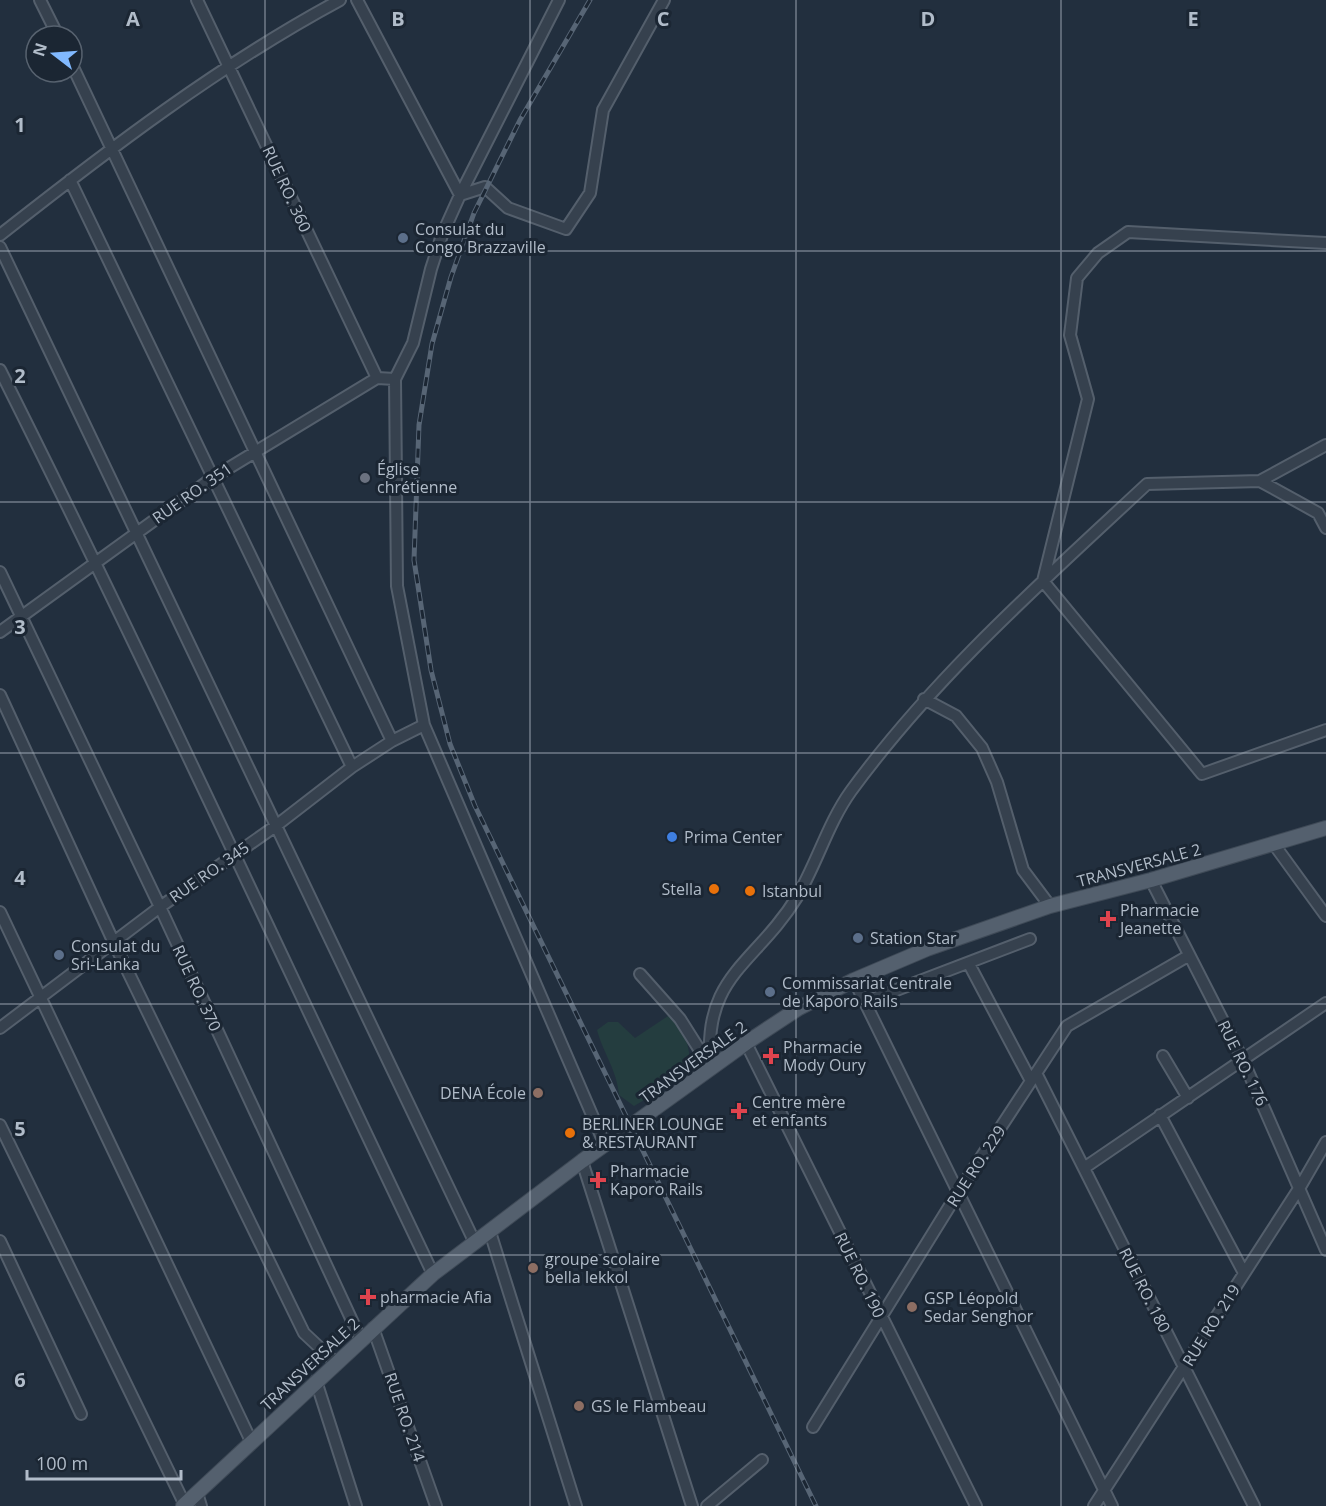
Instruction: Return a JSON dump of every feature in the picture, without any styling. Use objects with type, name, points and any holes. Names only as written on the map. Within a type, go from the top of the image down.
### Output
[{"type":"main road","name":"TRANSVERSALE 2","points":[[184,1505],[199,1499],[251,1441],[434,1274],[582,1161],[746,1043],[799,1008],[854,980],[927,949],[1050,906],[1151,880],[1326,828]]},
{"type":"street","points":[[40,0],[52,24]]},
{"type":"street","name":"RUE RO. 360","points":[[196,0],[377,378]]},
{"type":"street","points":[[0,235],[112,146],[289,27],[340,0]]},
{"type":"street","points":[[357,0],[460,195]]},
{"type":"street","points":[[560,0],[460,195],[430,269],[413,343],[395,379],[397,586],[424,725],[605,1145]]},
{"type":"street","points":[[460,195],[485,187],[508,208],[566,229],[590,193],[603,110],[664,0]]},
{"type":"street","points":[[81,84],[256,449],[392,741]]},
{"type":"street","points":[[70,180],[352,767]]},
{"type":"street","points":[[1043,581],[1088,399],[1070,336],[1077,278],[1098,253],[1128,232],[1326,243]]},
{"type":"street","points":[[0,247],[475,1243]]},
{"type":"street","points":[[0,370],[96,561],[233,855],[434,1274]]},
{"type":"street","points":[[377,378],[395,379]]},
{"type":"street","name":"RUE RO. 351","points":[[0,632],[214,477],[256,449],[377,378]]},
{"type":"street","points":[[711,1068],[708,1040],[714,1008],[730,977],[797,896],[849,794],[924,699],[1043,581],[1147,484],[1260,481],[1326,445]]},
{"type":"street","points":[[1260,481],[1318,513],[1326,528]]},
{"type":"street","name":"RUE RO. 370","points":[[0,572],[160,907],[361,1340]]},
{"type":"street","points":[[1043,581],[1202,774],[1326,730]]},
{"type":"street","points":[[0,695],[114,943],[304,1332],[336,1363]]},
{"type":"street","points":[[924,699],[956,716],[982,748],[997,782],[1023,870],[1050,906]]},
{"type":"street","name":"RUE RO. 345","points":[[0,1027],[160,907],[277,825],[352,767],[392,741],[424,725]]},
{"type":"street","points":[[1274,843],[1326,916]]},
{"type":"street","name":"RUE RO. 176","points":[[1151,880],[1188,956],[1244,1060],[1326,1250]]},
{"type":"street","points":[[0,912],[251,1441]]},
{"type":"street","points":[[865,1002],[1030,939]]},
{"type":"street","name":"RUE RO. 229","points":[[813,1427],[959,1191],[1067,1026],[1188,956]]},
{"type":"street","name":"RUE RO. 180","points":[[969,964],[1084,1168],[1254,1506]]},
{"type":"street","points":[[640,974],[680,1019],[711,1068]]},
{"type":"street","points":[[854,980],[1112,1506]]},
{"type":"street","points":[[1084,1168],[1326,1002]]},
{"type":"street","name":"RUE RO. 190","points":[[746,1043],[976,1506]]},
{"type":"street","points":[[1163,1056],[1188,1098]]},
{"type":"street","points":[[1160,1115],[1244,1273]]},
{"type":"street","points":[[0,1125],[184,1505]]},
{"type":"street","name":"RUE RO. 219","points":[[1094,1506],[1300,1187],[1326,1142]]},
{"type":"street","points":[[582,1161],[692,1506]]},
{"type":"street","points":[[490,1232],[576,1506]]},
{"type":"street","points":[[0,1240],[81,1414]]},
{"type":"street","name":"RUE RO. 214","points":[[374,1328],[435,1506]]},
{"type":"street","points":[[316,1381],[356,1506]]},
{"type":"street","points":[[707,1506],[762,1460]]},
{"type":"green space","points":[[668,1016],[682,1030],[691,1063],[679,1080],[634,1106],[619,1095],[616,1078],[597,1030],[608,1022],[618,1022],[635,1038]]},
{"type":"railway","points":[[590,0],[520,120],[474,213],[451,277],[432,344],[419,425],[414,560],[431,670],[450,744],[475,806],[816,1506]]},
{"type":"place","name":"Consulat du Congo Brazzaville","points":[[403,238]]},
{"type":"place","name":"Église chrétienne","points":[[365,478]]},
{"type":"place","name":"Prima Center","points":[[672,837]]},
{"type":"place","name":"Stella","points":[[714,889]]},
{"type":"place","name":"Istanbul","points":[[750,891]]},
{"type":"place","name":"Pharmacie Jeanette","points":[[1108,919]]},
{"type":"place","name":"Station Star","points":[[858,938]]},
{"type":"place","name":"Consulat du Sri-Lanka","points":[[59,955]]},
{"type":"place","name":"Commissariat Centrale de Kaporo Rails","points":[[770,992]]},
{"type":"place","name":"Pharmacie Mody Oury","points":[[771,1056]]},
{"type":"place","name":"DENA École","points":[[538,1093]]},
{"type":"place","name":"Centre mère et enfants","points":[[739,1111]]},
{"type":"place","name":"BERLINER LOUNGE & RESTAURANT","points":[[570,1133]]},
{"type":"place","name":"Pharmacie Kaporo Rails","points":[[598,1180]]},
{"type":"place","name":"groupe scolaire bella lekkol","points":[[533,1268]]},
{"type":"place","name":"pharmacie Afia","points":[[368,1297]]},
{"type":"place","name":"GSP Léopold Sedar Senghor","points":[[912,1307]]},
{"type":"place","name":"GS le Flambeau","points":[[579,1406]]}]
